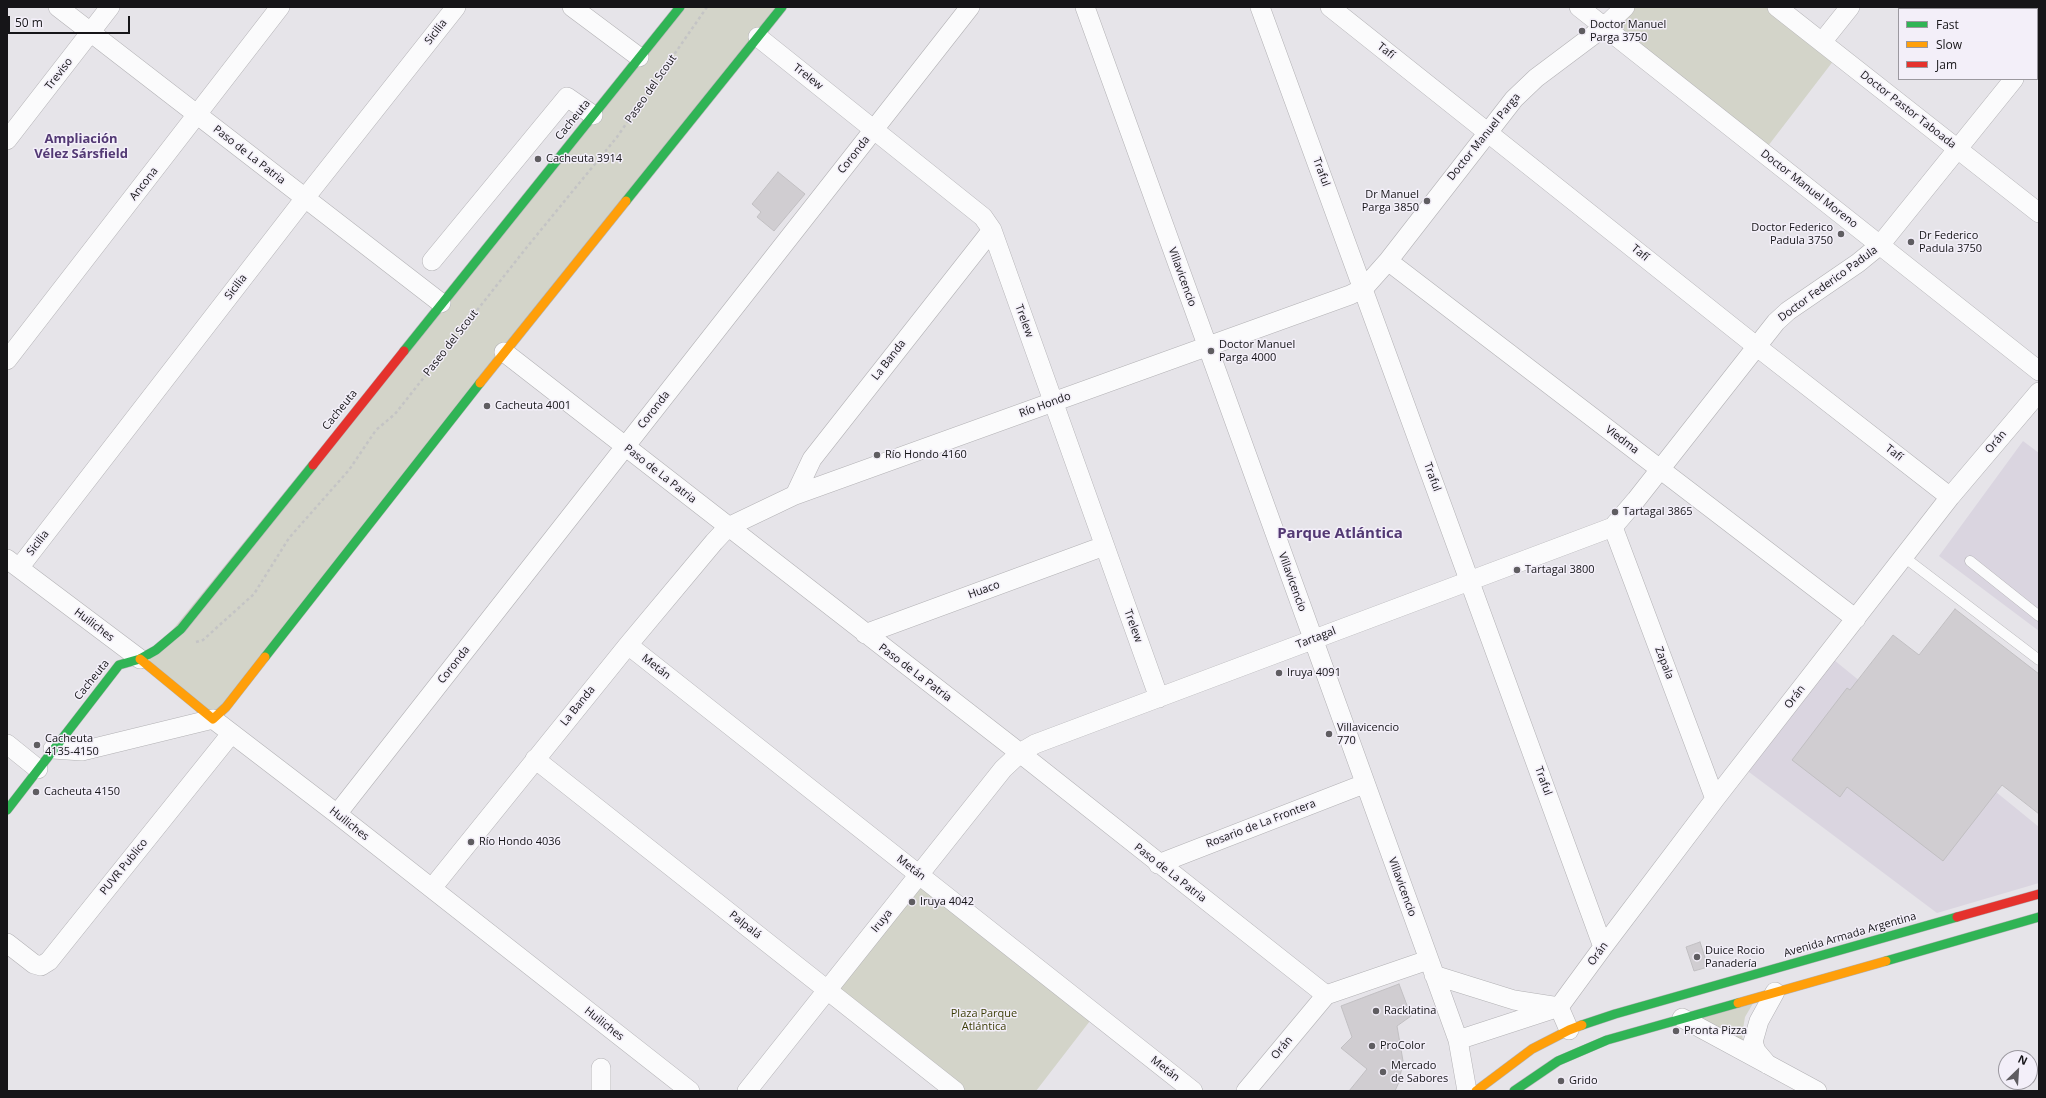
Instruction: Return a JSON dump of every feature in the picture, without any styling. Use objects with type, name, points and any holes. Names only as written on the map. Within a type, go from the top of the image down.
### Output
[{"type":"street","name":"Paso de La Patria","points":[[58,7],[441,303]]},
{"type":"street","name":"Treviso","points":[[7,140],[110,7]]},
{"type":"street","name":"Ancona","points":[[7,360],[280,7]]},
{"type":"street","name":"Sicilia","points":[[13,564],[456,7]]},
{"type":"street","points":[[572,7],[639,57]]},
{"type":"street","name":"Cacheuta","points":[[7,810],[120,666],[140,659],[170,639],[181,629],[680,7]]},
{"type":"street","points":[[54,749],[82,752],[213,719],[226,707],[504,352],[782,7]]},
{"type":"street","name":"Coronda","points":[[337,814],[970,7]]},
{"type":"street","name":"Villavicencio","points":[[1085,7],[1312,640],[1458,1040],[1467,1091]]},
{"type":"street","name":"Traful","points":[[1260,7],[1364,288],[1603,947]]},
{"type":"street","name":"Tafí","points":[[1330,7],[1756,346],[1950,497]]},
{"type":"street","name":"Doctor Manuel Moreno","points":[[1579,7],[2039,371]]},
{"type":"street","name":"Doctor Manuel Parga","points":[[1364,288],[1388,261],[1487,131],[1514,99],[1536,78],[1604,27],[1624,7]]},
{"type":"street","name":"Doctor Pastor Taboada","points":[[1777,7],[2039,213]]},
{"type":"street","points":[[1822,42],[1850,7]]},
{"type":"street","name":"Trelew","points":[[758,37],[983,216],[992,230],[1159,698]]},
{"type":"street","name":"Doctor Federico Padula","points":[[1612,527],[1661,469],[1776,322],[1788,311],[1880,245],[2013,80]]},
{"type":"street","points":[[432,261],[566,97],[592,115]]},
{"type":"street","name":"La Banda","points":[[795,495],[812,458],[992,230]]},
{"type":"street","name":"Viedma","points":[[1388,261],[1856,619]]},
{"type":"street","name":"Río Hondo","points":[[728,528],[795,495],[1207,345],[1350,295],[1364,288]]},
{"type":"street","name":"Paso de La Patria","points":[[504,352],[728,528],[1020,753],[1158,864],[1326,995]]},
{"type":"street","name":"Orán","points":[[1559,1007],[1715,799],[1950,497],[2039,392]]},
{"type":"street","name":"Tartagal","points":[[1020,753],[1035,744],[1612,527]]},
{"type":"street","name":"Zapala","points":[[1612,527],[1715,799]]},
{"type":"street","name":"La Banda","points":[[432,888],[628,645],[714,542],[728,528]]},
{"type":"street","name":"Huaco","points":[[865,634],[1104,546]]},
{"type":"street","name":"Huiliches","points":[[13,564],[140,659],[231,734],[337,814],[690,1091]]},
{"type":"street","name":"Metán","points":[[628,645],[1193,1091]]},
{"type":"street","name":"PUVR Publico","points":[[7,943],[34,964],[41,966],[49,960],[231,734]]},
{"type":"street","points":[[7,744],[38,769]]},
{"type":"street","name":"Iruya","points":[[747,1091],[1003,770],[1020,753]]},
{"type":"street","name":"Palpalá","points":[[536,759],[955,1091]]},
{"type":"street","name":"Rosario de La Frontera","points":[[1158,864],[1364,784]]},
{"type":"street","name":"Avenida Armada Argentina","points":[[1476,1091],[1532,1050],[1569,1030],[1614,1014],[2039,894]]},
{"type":"street","points":[[1514,1091],[1537,1074],[1581,1050],[1607,1040],[2039,917]]},
{"type":"street","points":[[1326,995],[1431,968],[1514,1000],[1559,1007]]},
{"type":"street","points":[[1769,1066],[1756,1051],[1753,1042],[1759,1021],[1775,992]]},
{"type":"street","name":"Orán","points":[[1246,1091],[1326,995]]},
{"type":"street","points":[[1559,1007],[1569,1030]]},
{"type":"street","points":[[1458,1040],[1535,1013],[1559,1007]]},
{"type":"street","points":[[1682,1018],[1817,1091]]},
{"type":"street","points":[[601,1068],[601,1091]]},
{"type":"lane","points":[[1904,557],[2039,660]]},
{"type":"lane","points":[[1970,561],[2039,616]]},
{"type":"path","name":"Paseo del Scout","points":[[170,639],[196,642],[203,640],[254,594],[289,538],[349,470],[376,430],[394,414],[617,137],[707,7]]},
{"type":"shaded area","points":[[2023,441],[2039,453],[2039,631],[1939,556]]},
{"type":"shaded area","points":[[1834,660],[2039,827],[2039,883],[1937,913],[1745,769]]},
{"type":"green space","points":[[680,7],[782,7],[213,719],[140,659],[156,650]]},
{"type":"green space","points":[[1633,7],[1768,7],[1834,60],[1768,146],[1615,29]]},
{"type":"green space","name":"Plaza Parque Atlántica","points":[[922,883],[1093,1017],[1036,1091],[962,1091],[834,989]]},
{"type":"green space","points":[[1755,1000],[1745,1017],[1742,1035],[1744,1045],[1694,1019]]},
{"type":"building","points":[[778,172],[805,194],[774,231],[757,217],[761,212],[752,204]]},
{"type":"building","points":[[1955,609],[2039,674],[2039,814],[2002,785],[1943,861],[1847,787],[1840,797],[1792,760],[1847,688],[1850,690],[1893,635],[1919,655]]},
{"type":"building","name":"Duice Rocio Panadería","points":[[1700,942],[1708,967],[1694,971],[1686,947]]},
{"type":"building","points":[[1399,984],[1411,1016],[1397,1026],[1403,1061],[1399,1082],[1395,1091],[1349,1091],[1367,1069],[1341,1048],[1352,1037],[1341,1006]]},
{"type":"traffic: fast","points":[[404,351],[680,7]]},
{"type":"traffic: fast","points":[[626,201],[782,7]]},
{"type":"traffic: fast","points":[[265,657],[480,383]]},
{"type":"traffic: fast","points":[[7,810],[119,665],[140,659],[156,650],[181,629],[313,465]]},
{"type":"traffic: fast","points":[[1582,1025],[1615,1014],[1957,917]]},
{"type":"traffic: fast","points":[[1886,961],[2039,917]]},
{"type":"traffic: fast","points":[[1514,1091],[1558,1061],[1607,1040],[1738,1003]]},
{"type":"traffic: slow","points":[[480,383],[626,201]]},
{"type":"traffic: slow","points":[[140,659],[213,719],[226,707],[265,657]]},
{"type":"traffic: slow","points":[[1738,1003],[1886,961]]},
{"type":"traffic: slow","points":[[1476,1091],[1532,1049],[1582,1025]]},
{"type":"traffic: jam","points":[[313,465],[404,351]]},
{"type":"traffic: jam","points":[[1957,917],[2039,894]]},
{"type":"place","name":"Doctor Manuel Parga 3750","points":[[1582,31]]},
{"type":"place","name":"Cacheuta 3914","points":[[538,159]]},
{"type":"place","name":"Dr Manuel Parga 3850","points":[[1427,201]]},
{"type":"place","name":"Doctor Federico Padula 3750","points":[[1841,234]]},
{"type":"place","name":"Dr Federico Padula 3750","points":[[1911,242]]},
{"type":"place","name":"Doctor Manuel Parga 4000","points":[[1211,351]]},
{"type":"place","name":"Cacheuta 4001","points":[[487,406]]},
{"type":"place","name":"Río Hondo 4160","points":[[877,455]]},
{"type":"place","name":"Tartagal 3865","points":[[1615,512]]},
{"type":"place","name":"Tartagal 3800","points":[[1517,570]]},
{"type":"place","name":"Iruya 4091","points":[[1279,673]]},
{"type":"place","name":"Villavicencio 770","points":[[1329,734]]},
{"type":"place","name":"Cacheuta 4135-4150","points":[[37,745]]},
{"type":"place","name":"Cacheuta 4150","points":[[36,792]]},
{"type":"place","name":"Río Hondo 4036","points":[[471,842]]},
{"type":"place","name":"Iruya 4042","points":[[912,902]]},
{"type":"place","name":"Duice Rocio Panadería","points":[[1697,957]]},
{"type":"place","name":"Racklatina","points":[[1376,1011]]},
{"type":"place","name":"Pronta Pizza","points":[[1676,1031]]},
{"type":"place","name":"ProColor","points":[[1372,1046]]},
{"type":"place","name":"Mercado de Sabores","points":[[1383,1072]]},
{"type":"place","name":"Grido","points":[[1561,1081]]},
{"type":"district","name":"Ampliación Vélez Sársfield","points":[[81,146]]},
{"type":"district","name":"Parque Atlántica","points":[[1340,534]]}]
